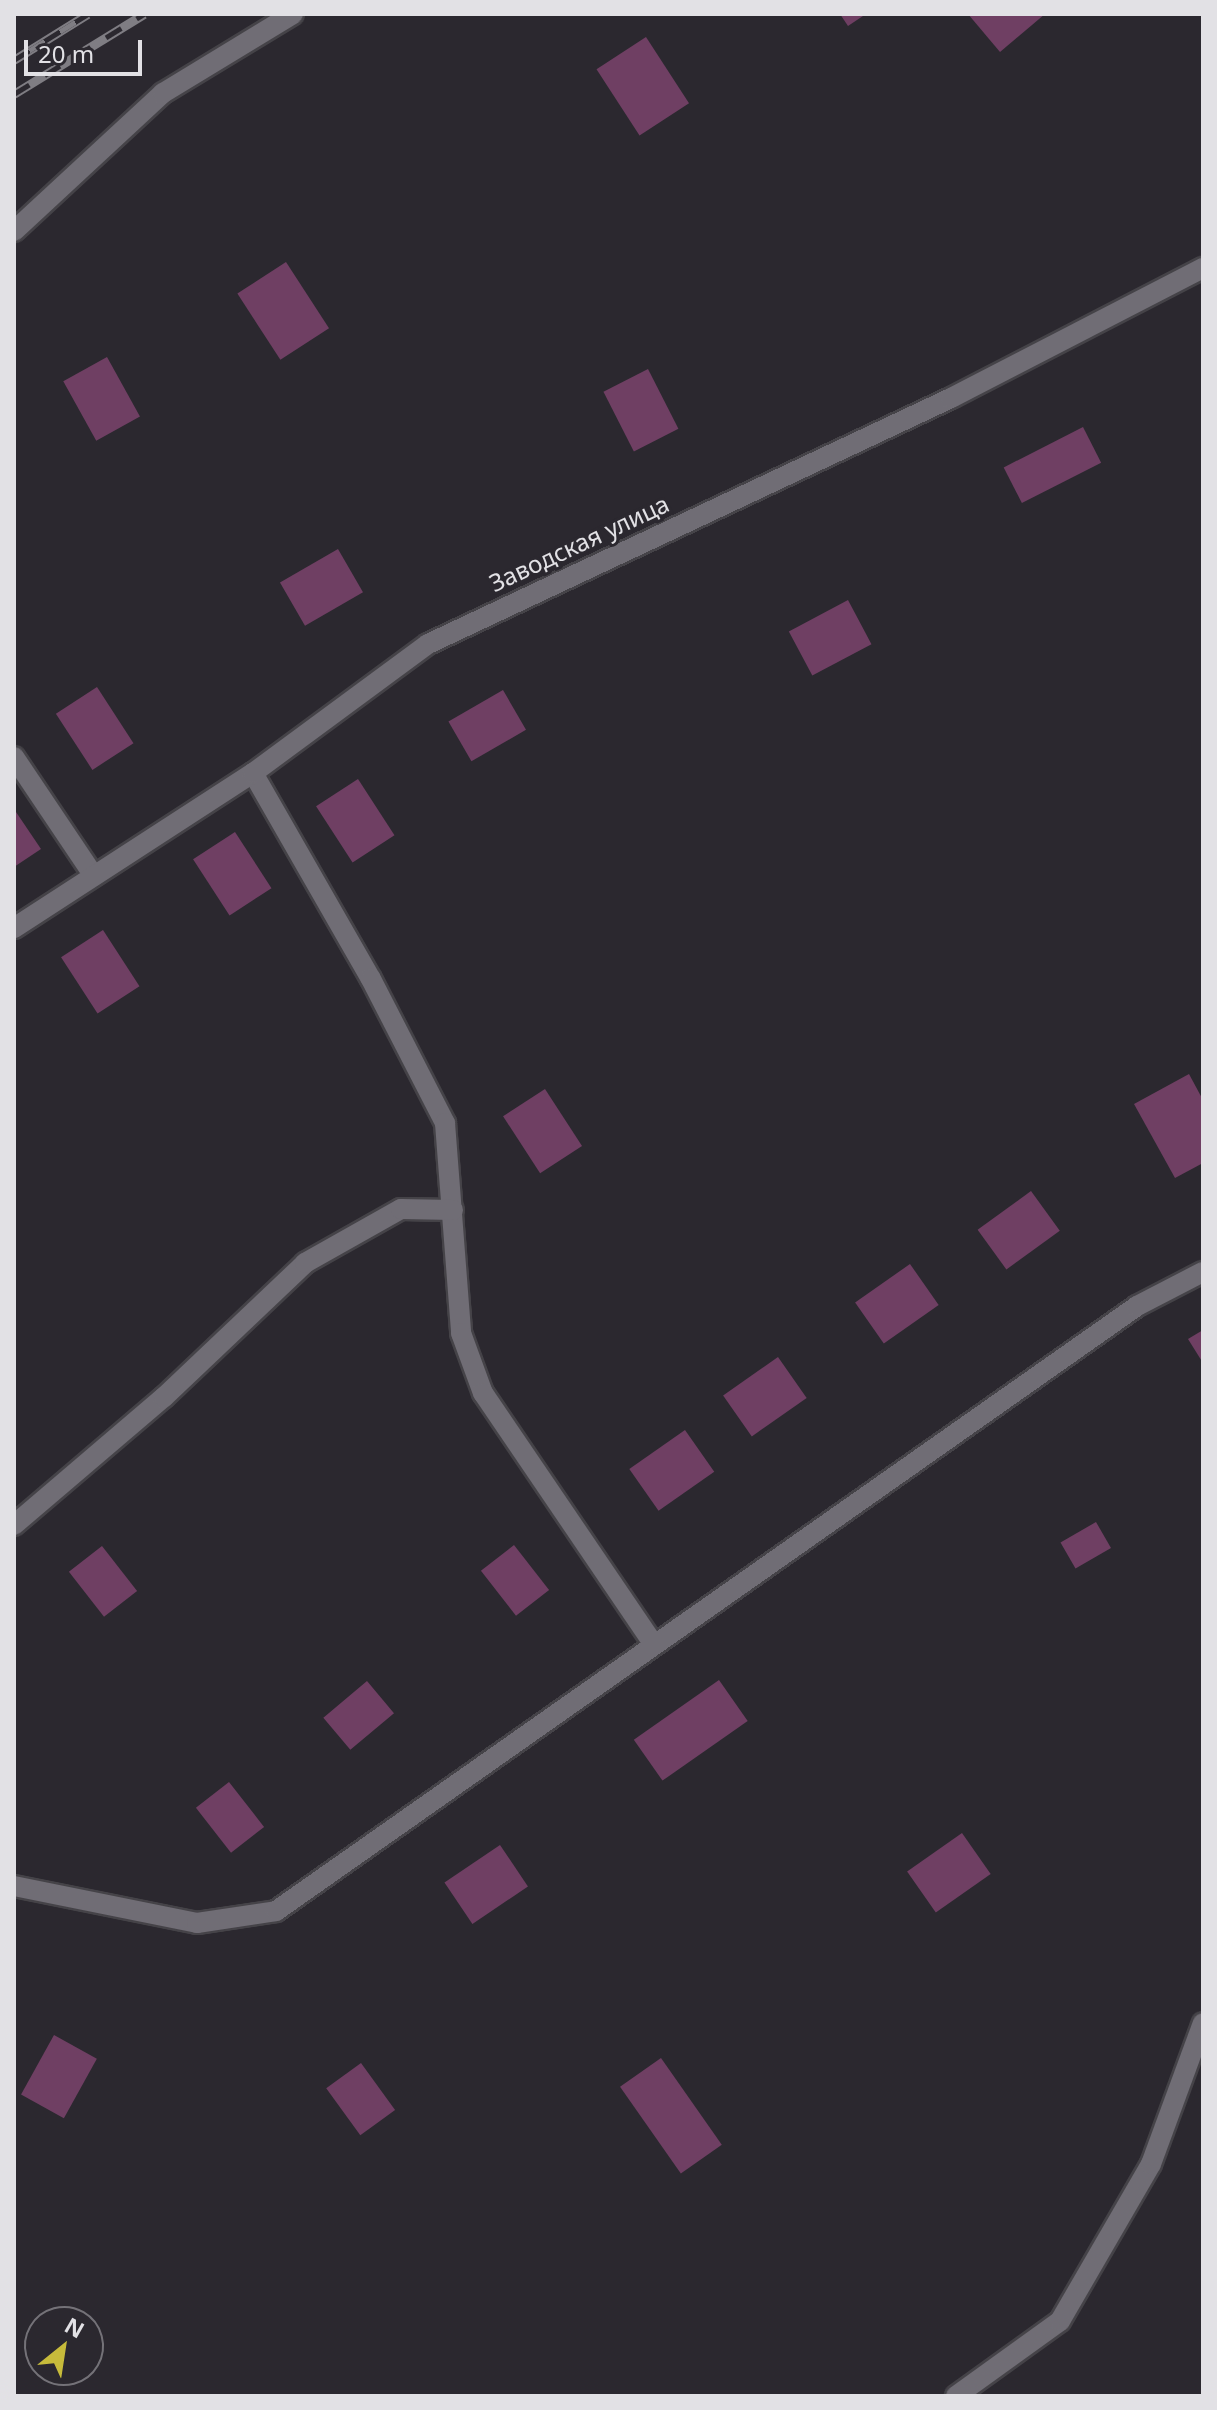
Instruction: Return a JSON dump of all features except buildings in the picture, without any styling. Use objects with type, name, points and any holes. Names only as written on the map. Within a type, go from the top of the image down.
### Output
[{"type":"street","points":[[14,231],[163,93],[293,14]]},
{"type":"street","name":"Заводская улица","points":[[14,928],[253,773],[428,644],[951,398],[1203,268]]},
{"type":"street","points":[[14,757],[94,876]]},
{"type":"street","points":[[253,773],[371,979],[445,1123],[461,1333],[483,1393],[653,1643]]},
{"type":"street","points":[[14,1525],[164,1397],[305,1263],[401,1209],[453,1210]]},
{"type":"street","points":[[14,1886],[197,1923],[276,1911],[653,1643],[1137,1306],[1203,1272]]},
{"type":"street","points":[[956,2396],[1060,2321],[1151,2164],[1203,2023]]},
{"type":"railway","points":[[14,60],[88,14]]},
{"type":"railway","points":[[14,94],[144,14]]}]
